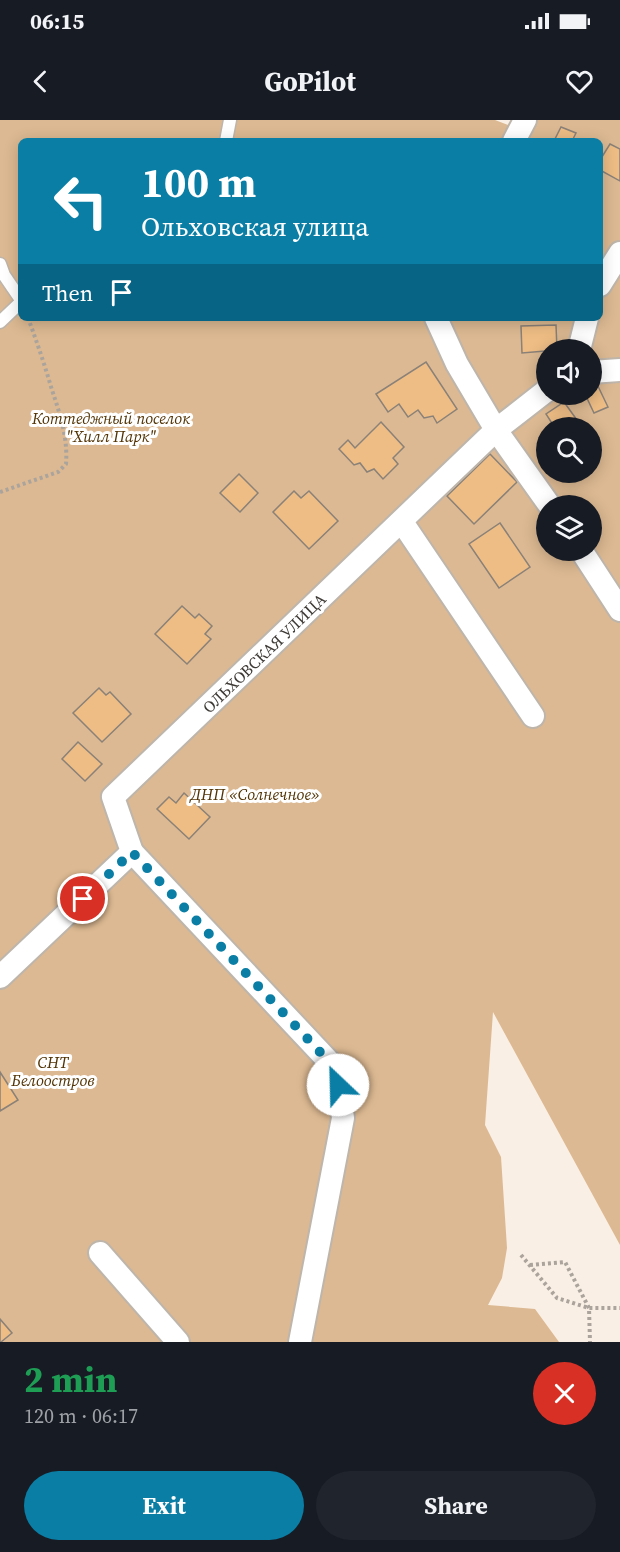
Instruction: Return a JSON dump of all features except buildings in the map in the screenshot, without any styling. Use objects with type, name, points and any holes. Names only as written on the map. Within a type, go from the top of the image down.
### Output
[{"type":"street","points":[[603,280],[620,254]]},
{"type":"street","points":[[437,321],[457,364],[496,430],[542,495]]},
{"type":"street","points":[[582,339],[586,321]]},
{"type":"street","points":[[602,371],[620,370]]},
{"type":"street","name":"ОЛЬХОВСКАЯ УЛИЦА","points":[[132,852],[112,797],[496,430],[536,399]]},
{"type":"street","points":[[402,522],[533,716]]},
{"type":"street","points":[[588,561],[620,610]]},
{"type":"street","points":[[0,977],[132,852],[336,1069],[343,1118],[300,1342]]},
{"type":"street","points":[[100,1253],[178,1342]]},
{"type":"lane","points":[[227,138],[230,120]]},
{"type":"lane","points":[[0,264],[4,275],[18,296]]},
{"type":"lane","points":[[0,322],[18,304]]},
{"type":"path","points":[[0,492],[58,472],[66,464],[68,448],[62,422],[46,365],[29,321]]},
{"type":"path","points":[[521,1255],[557,1298],[589,1308],[620,1308]]},
{"type":"path","points":[[530,1265],[565,1262],[589,1308],[590,1342]]},
{"type":"green space","name":"ДНП «Солнечное»","points":[[0,120],[495,120],[519,129],[520,120],[620,120],[620,1245],[493,1012],[485,1125],[501,1157],[507,1248],[502,1278],[488,1305],[535,1309],[559,1342],[0,1342]]},
{"type":"route","points":[[83,899],[132,852],[336,1069],[338,1085]]},
{"type":"park label","name":"Коттеджный поселок \"Хилл Парк\"","points":[[111,427]]},
{"type":"park label","name":"СНТ Белоостров","points":[[53,1071]]}]
